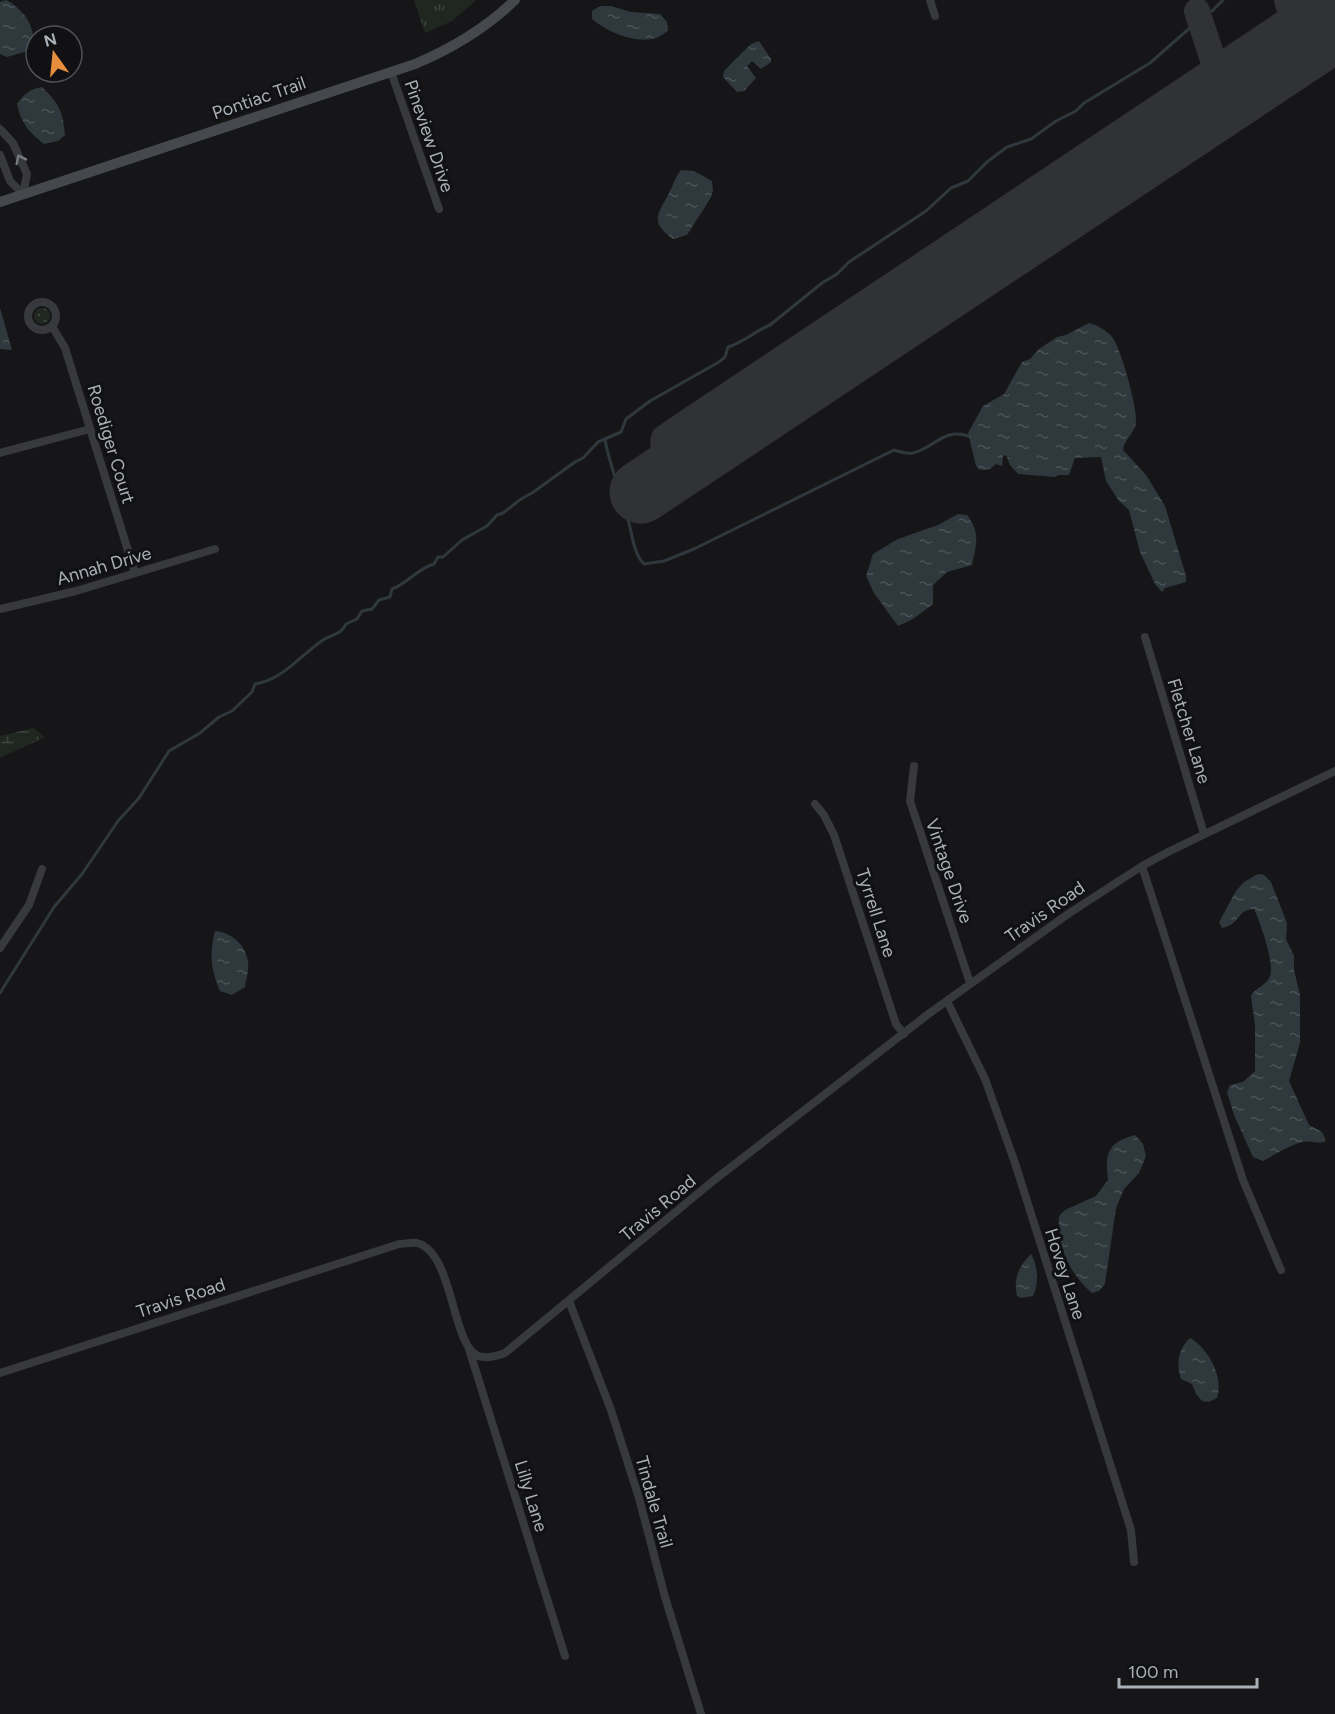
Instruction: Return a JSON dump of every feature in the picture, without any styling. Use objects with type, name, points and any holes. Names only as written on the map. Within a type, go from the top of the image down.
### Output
[{"type":"main road","name":"Pontiac Trail","points":[[0,201],[391,72],[441,53],[478,32],[515,0]]},
{"type":"street","points":[[930,0],[935,16]]},
{"type":"street","name":"Pineview Drive","points":[[391,72],[439,209]]},
{"type":"street","points":[[0,129],[13,143],[27,174],[23,194]]},
{"type":"street","points":[[0,155],[10,182],[23,194]]},
{"type":"street","name":"Roediger Court","points":[[52,326],[65,348],[135,573]]},
{"type":"street","points":[[0,453],[90,429]]},
{"type":"street","name":"Annah Drive","points":[[0,609],[76,591],[215,549]]},
{"type":"street","name":"Fletcher Lane","points":[[1145,637],[1204,834]]},
{"type":"street","name":"Vintage Drive","points":[[914,766],[910,801],[970,983]]},
{"type":"street","name":"Travis Road","points":[[0,1373],[399,1244],[418,1243],[435,1258],[473,1353],[479,1356],[496,1356],[505,1353],[713,1181],[970,983],[1068,914],[1142,866],[1335,771]]},
{"type":"street","name":"Tyrrell Lane","points":[[815,804],[824,815],[834,835],[896,1024],[904,1034]]},
{"type":"street","points":[[1142,866],[1243,1180],[1281,1270]]},
{"type":"street","points":[[0,948],[29,904],[42,869]]},
{"type":"street","name":"Hovey Lane","points":[[947,1001],[985,1079],[1015,1162],[1131,1530],[1134,1562]]},
{"type":"street","name":"Tindale Trail","points":[[569,1301],[618,1432],[701,1714]]},
{"type":"street","name":"Lilly Lane","points":[[468,1345],[564,1656]]},
{"type":"green space","points":[[414,0],[476,0],[452,21],[425,33]]},
{"type":"green space","points":[[39,308],[45,308],[50,316],[48,322],[39,324],[34,319],[34,313]]},
{"type":"green space","points":[[33,728],[45,737],[0,758],[0,736]]},
{"type":"water","points":[[6,0],[13,4],[28,21],[29,24],[24,24],[24,52],[7,57],[0,54],[0,2]]},
{"type":"water","points":[[601,6],[611,6],[631,12],[660,14],[667,22],[668,31],[648,39],[622,36],[592,19],[592,11]]},
{"type":"water","points":[[759,41],[771,62],[761,69],[752,61],[747,66],[756,78],[744,91],[737,92],[723,77],[724,71],[751,44]]},
{"type":"water","points":[[42,87],[59,108],[65,135],[58,141],[44,144],[26,127],[17,104],[28,92]]},
{"type":"water","points":[[681,170],[694,171],[712,181],[713,191],[687,235],[673,239],[661,228],[658,219]]},
{"type":"water","points":[[0,308],[12,350],[0,349]]},
{"type":"water","points":[[1089,323],[1110,335],[1120,353],[1136,414],[1134,429],[1125,442],[1123,450],[1146,475],[1165,506],[1186,576],[1186,582],[1165,588],[1162,592],[1155,584],[1140,552],[1129,510],[1119,501],[1106,481],[1101,457],[1075,458],[1069,475],[1055,477],[1018,474],[1010,465],[1006,455],[1003,456],[1002,466],[996,464],[990,469],[980,470],[976,466],[968,433],[983,406],[1004,394],[1022,362],[1030,359],[1039,349],[1057,337]]},
{"type":"water","points":[[958,514],[967,515],[976,533],[972,565],[947,572],[933,585],[933,604],[913,619],[898,626],[874,593],[866,576],[873,554],[898,539],[938,525]]},
{"type":"water","points":[[1258,874],[1264,875],[1271,882],[1287,923],[1286,939],[1294,956],[1294,970],[1300,995],[1300,1043],[1289,1081],[1309,1125],[1322,1132],[1326,1141],[1298,1143],[1263,1161],[1253,1157],[1234,1115],[1227,1092],[1230,1085],[1243,1082],[1255,1071],[1255,1025],[1251,996],[1270,976],[1269,953],[1254,909],[1244,912],[1228,926],[1222,928],[1219,922],[1236,891],[1244,882]]},
{"type":"water","points":[[215,931],[237,940],[247,956],[245,987],[232,995],[220,991],[215,976],[212,947]]},
{"type":"water","points":[[1135,1135],[1143,1144],[1146,1156],[1139,1173],[1124,1189],[1116,1208],[1105,1284],[1099,1291],[1092,1293],[1077,1277],[1066,1258],[1060,1238],[1059,1216],[1065,1210],[1096,1196],[1108,1180],[1107,1163],[1110,1150],[1119,1142]]},
{"type":"water","points":[[1031,1254],[1036,1269],[1036,1286],[1033,1296],[1021,1298],[1017,1296],[1017,1278],[1020,1268]]},
{"type":"water","points":[[1190,1338],[1203,1349],[1216,1372],[1219,1390],[1217,1398],[1209,1402],[1202,1401],[1192,1384],[1181,1379],[1179,1357]]},
{"type":"waterway","points":[[1212,11],[1223,0]]},
{"type":"waterway","points":[[0,993],[54,907],[82,874],[118,821],[139,798],[169,751],[200,733],[219,717],[232,711],[252,692],[255,684],[282,673],[323,640],[357,619],[362,611],[372,609],[379,600],[390,597],[392,589],[434,564],[438,557],[443,557],[462,540],[487,526],[497,515],[583,458],[598,442],[621,432],[626,419],[650,401],[719,362],[725,357],[728,347],[770,325],[822,283],[837,274],[849,262],[926,211],[951,188],[968,181],[987,162],[1007,147],[1031,139],[1056,121],[1076,111],[1084,103],[1150,63],[1192,26]]},
{"type":"waterway","points":[[605,440],[635,548],[644,564],[664,561],[694,549],[894,450],[913,453],[952,434],[968,436]]},
{"type":"taxiway","points":[[1287,0],[1303,51]]},
{"type":"taxiway","points":[[673,470],[664,451],[664,438],[1319,0]]},
{"type":"taxiway","points":[[1197,11],[1216,69]]},
{"type":"taxiway","points":[[960,240],[977,268]]},
{"type":"taxiway","points":[[693,418],[711,445]]},
{"type":"runway","points":[[641,492],[1335,30]]}]
